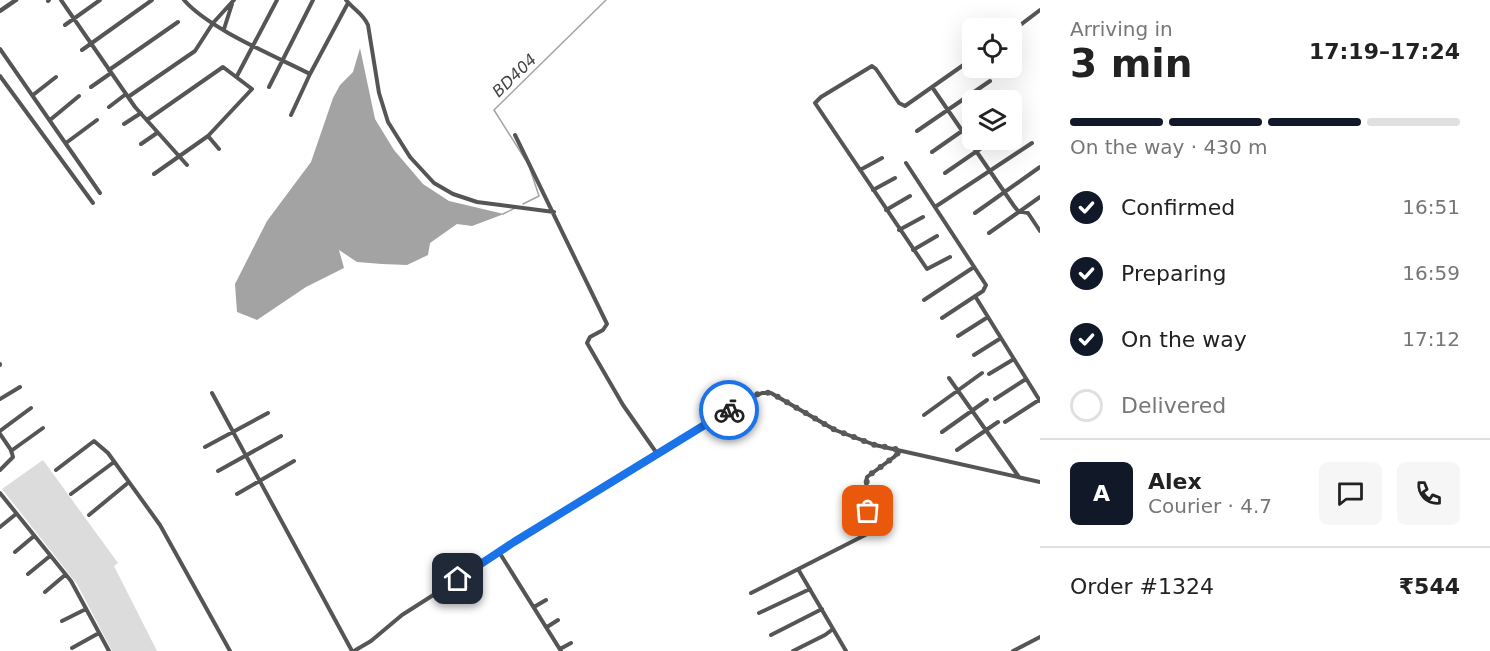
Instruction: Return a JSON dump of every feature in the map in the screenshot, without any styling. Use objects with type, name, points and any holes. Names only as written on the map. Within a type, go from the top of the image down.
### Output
[{"type":"street","points":[[0,11],[16,0]]},
{"type":"street","points":[[61,0],[127,95],[187,165]]},
{"type":"street","points":[[65,25],[100,0]]},
{"type":"street","points":[[82,50],[152,0]]},
{"type":"street","points":[[237,76],[277,0]]},
{"type":"street","points":[[269,87],[281,59],[313,0]]},
{"type":"street","points":[[186,1],[213,23],[310,74]]},
{"type":"street","points":[[291,115],[347,1],[353,9],[364,16],[368,25],[379,93],[388,122],[410,157],[434,183],[453,194],[477,202],[554,213]]},
{"type":"street","points":[[224,29],[233,2]]},
{"type":"street","points":[[109,107],[195,51],[213,23],[233,2]]},
{"type":"street","points":[[1022,24],[1040,10]]},
{"type":"street","points":[[91,87],[178,22]]},
{"type":"street","points":[[0,49],[100,193]]},
{"type":"street","points":[[950,256],[927,269],[818,109],[816,101],[872,66],[903,106],[962,66]]},
{"type":"street","points":[[147,120],[223,67],[252,89],[208,136],[154,174]]},
{"type":"street","points":[[0,76],[93,204]]},
{"type":"street","points":[[33,95],[56,77]]},
{"type":"street","points":[[917,131],[990,81]]},
{"type":"street","points":[[932,87],[962,129]]},
{"type":"street","points":[[50,120],[79,96]]},
{"type":"street","points":[[124,123],[141,113]]},
{"type":"street","points":[[66,143],[97,120]]},
{"type":"street","points":[[932,152],[962,131]]},
{"type":"street","points":[[141,144],[157,132]]},
{"type":"street","points":[[515,135],[606,324],[603,330],[590,337],[588,343],[623,405],[658,456]]},
{"type":"street","points":[[208,136],[219,149]]},
{"type":"street","points":[[935,207],[1032,143]]},
{"type":"street","points":[[945,173],[976,151],[1004,192],[1020,211],[1028,213],[1040,231]]},
{"type":"street","points":[[860,170],[882,158]]},
{"type":"street","points":[[906,163],[986,285],[983,291],[942,318]]},
{"type":"street","points":[[975,213],[1040,167]]},
{"type":"street","points":[[873,190],[895,178]]},
{"type":"street","points":[[886,210],[910,196]]},
{"type":"street","points":[[989,233],[1040,197]]},
{"type":"street","points":[[899,230],[922,216]]},
{"type":"street","points":[[914,250],[937,236]]},
{"type":"street","points":[[924,300],[974,267]]},
{"type":"street","points":[[975,296],[1040,401],[1005,422]]},
{"type":"street","points":[[958,336],[988,317]]},
{"type":"street","points":[[974,355],[1001,338]]},
{"type":"street","points":[[989,374],[1014,358]]},
{"type":"street","points":[[924,415],[982,373]]},
{"type":"street","points":[[949,378],[1019,477]]},
{"type":"street","points":[[995,399],[1026,379]]},
{"type":"street","points":[[0,399],[20,387]]},
{"type":"street","points":[[212,393],[353,651],[371,641],[402,615],[499,552],[736,406],[766,392],[835,430],[875,445],[1040,482]]},
{"type":"street","points":[[942,432],[987,400]]},
{"type":"street","points":[[0,470],[13,457],[0,432],[31,408]]},
{"type":"street","points":[[205,447],[268,413]]},
{"type":"street","points":[[957,450],[998,422]]},
{"type":"street","points":[[11,451],[43,428]]},
{"type":"street","points":[[218,471],[281,436]]},
{"type":"street","points":[[56,470],[94,441],[108,453],[160,525],[230,651]]},
{"type":"street","points":[[751,593],[871,532],[873,525],[866,491],[867,477],[901,450]]},
{"type":"street","points":[[237,494],[294,461]]},
{"type":"street","points":[[71,494],[114,462]]},
{"type":"street","points":[[89,515],[129,482]]},
{"type":"street","points":[[0,493],[66,575],[109,651]]},
{"type":"street","points":[[0,527],[16,514]]},
{"type":"street","points":[[15,552],[34,536]]},
{"type":"street","points":[[499,552],[560,650],[571,643]]},
{"type":"street","points":[[28,574],[50,556]]},
{"type":"street","points":[[798,569],[846,651]]},
{"type":"street","points":[[45,592],[66,575]]},
{"type":"street","points":[[759,613],[810,589]]},
{"type":"street","points":[[534,607],[546,600]]},
{"type":"street","points":[[62,621],[86,609]]},
{"type":"street","points":[[771,635],[822,609]]},
{"type":"street","points":[[547,627],[558,620]]},
{"type":"street","points":[[793,651],[833,629]]},
{"type":"street","points":[[72,648],[99,633]]},
{"type":"street","points":[[1013,651],[1040,637]]},
{"type":"shaded area","points":[[360,48],[375,119],[394,150],[423,184],[449,201],[504,214],[472,226],[457,224],[430,243],[428,255],[407,265],[357,262],[339,250],[344,268],[306,287],[257,320],[237,312],[235,284],[267,221],[311,162],[333,98],[340,85],[353,72]]},
{"type":"shaded area","points":[[43,460],[118,563],[114,566],[157,651],[112,651],[77,584],[2,489]]},
{"type":"waterway","name":"BD404","points":[[525,159],[494,110],[606,0]]},
{"type":"waterway","name":"BD404","points":[[523,204],[539,196],[530,169]]},
{"type":"waterway","name":"BD404","points":[[503,214],[515,208]]},
{"type":"way so far","points":[[729,410],[762,393],[771,393],[835,430],[875,445],[901,450],[867,477],[868,511]]},
{"type":"route","points":[[458,579],[729,410]]}]
